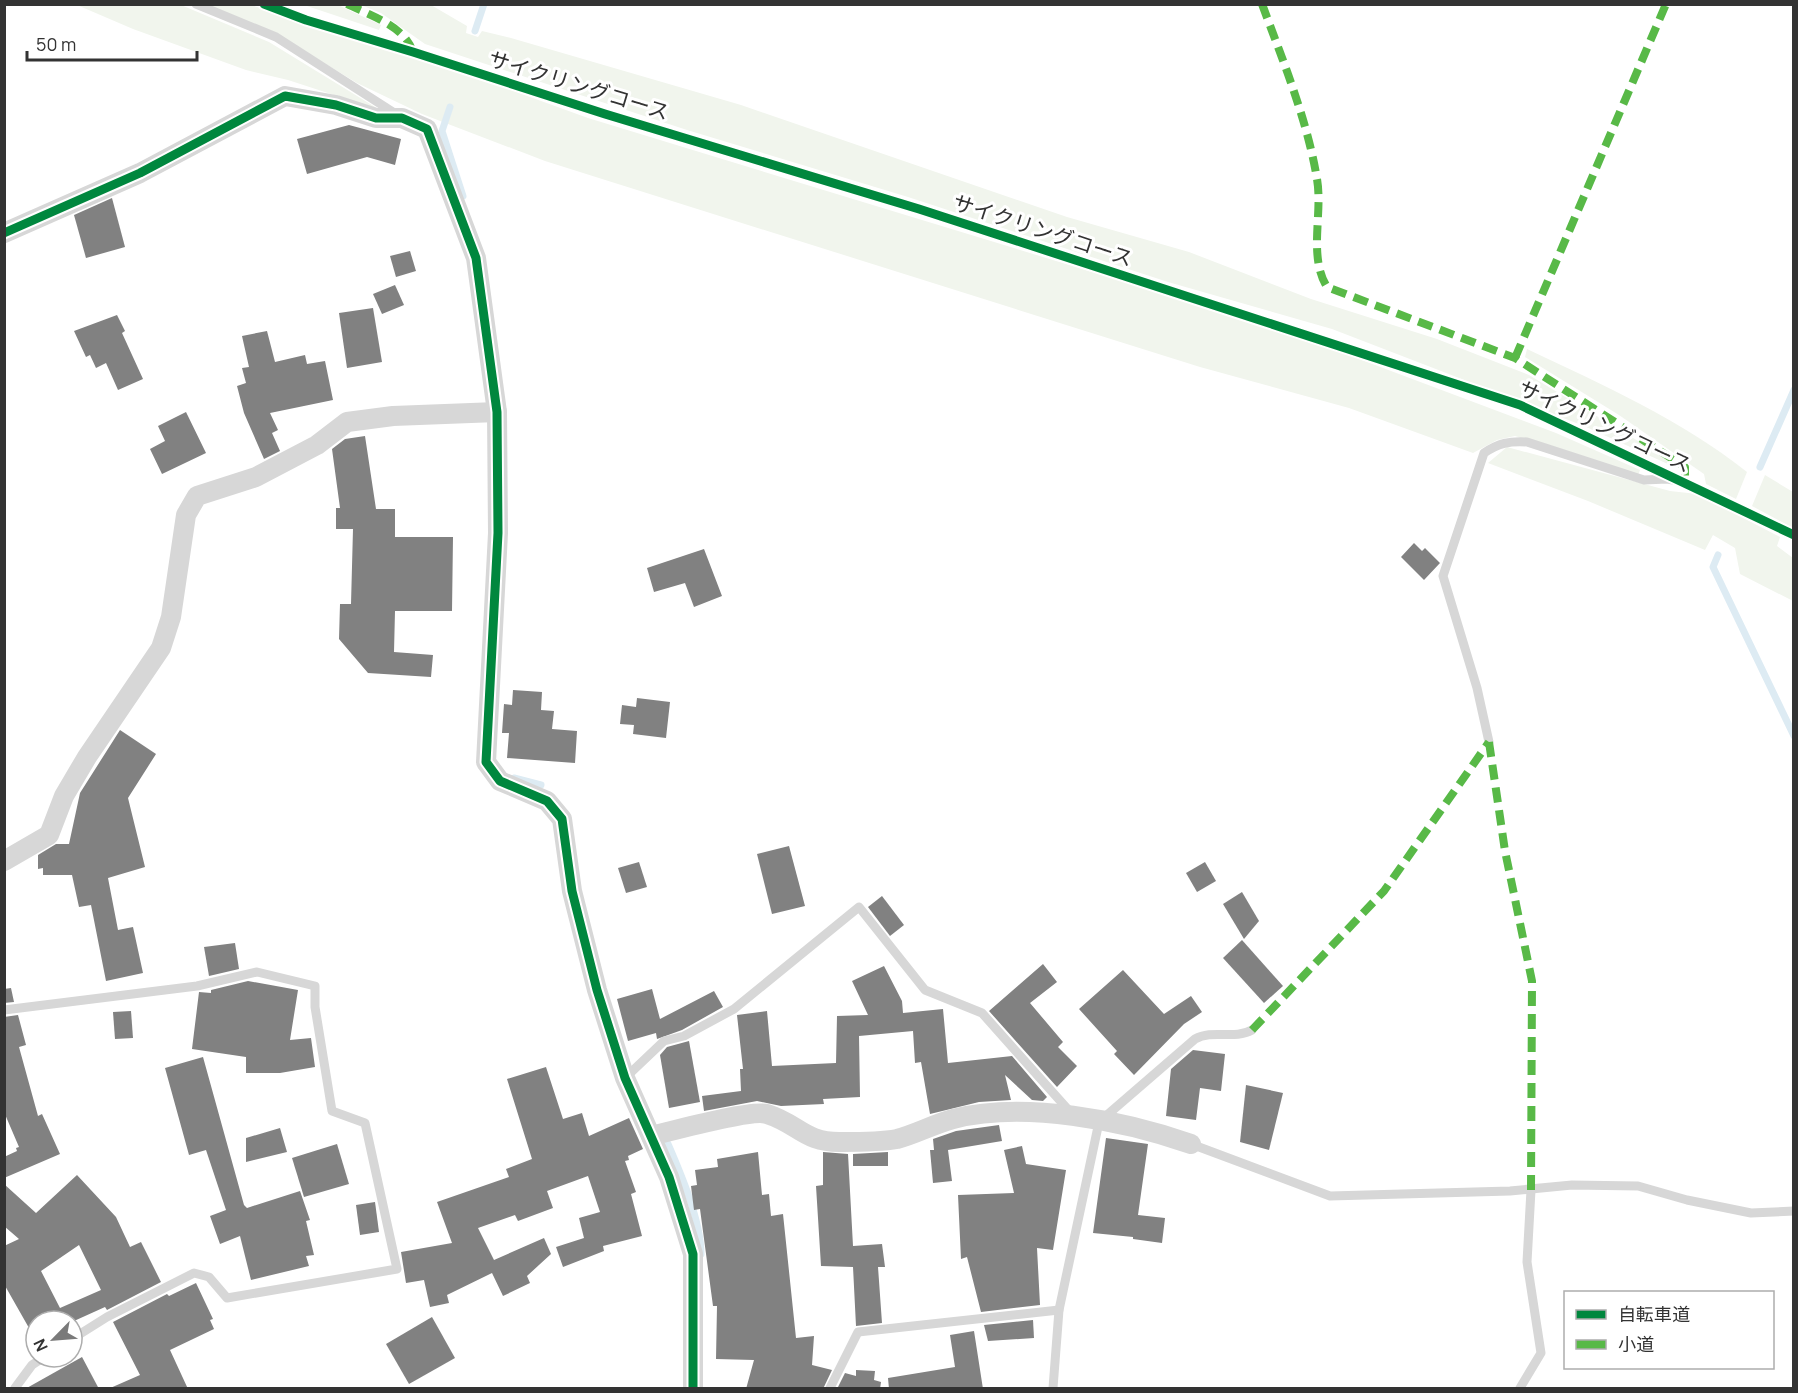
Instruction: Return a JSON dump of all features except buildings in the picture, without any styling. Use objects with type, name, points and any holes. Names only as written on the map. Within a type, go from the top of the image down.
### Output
[{"type":"street","points":[[4,233],[140,173],[285,96],[336,105],[376,118],[402,118],[427,129],[476,258],[497,412],[498,533],[486,762],[500,781],[547,801],[562,819],[572,891],[597,990],[625,1078],[669,1178],[693,1254],[693,1389]]},
{"type":"street","points":[[4,861],[49,835],[64,796],[87,757],[161,648],[171,617],[186,515],[196,496],[256,477],[317,445],[347,422],[393,416],[497,412]]},
{"type":"street","points":[[651,1136],[725,1119],[766,1113],[821,1143],[896,1139],[954,1119],[1005,1112],[1074,1116],[1114,1123],[1191,1144]]},
{"type":"lane","points":[[196,4],[276,37],[402,118]]},
{"type":"lane","points":[[1489,742],[1477,688],[1443,576],[1484,453],[1497,444],[1510,441],[1527,442],[1644,480],[1667,478],[1684,482]]},
{"type":"lane","points":[[625,1078],[664,1041],[684,1036],[734,1009],[859,907],[925,990],[982,1013],[1074,1116]]},
{"type":"lane","points":[[4,1010],[197,986],[257,972],[315,986],[315,1007],[332,1111],[365,1123],[397,1269],[226,1298],[209,1276],[194,1273],[107,1317],[84,1331]]},
{"type":"lane","points":[[1053,1389],[1059,1310],[1099,1122],[1195,1039],[1205,1034],[1242,1035],[1252,1030]]},
{"type":"lane","points":[[1191,1144],[1330,1196],[1531,1190],[1572,1185],[1638,1186],[1687,1200],[1752,1213],[1794,1211]]},
{"type":"lane","points":[[1520,1389],[1541,1353],[1527,1262],[1531,1190]]},
{"type":"lane","points":[[830,1389],[858,1332],[1059,1310]]},
{"type":"lane","points":[[15,1389],[29,1369]]},
{"type":"shaded area","points":[[77,5],[181,5],[269,42],[380,110],[288,80],[246,70],[133,29]]},
{"type":"shaded area","points":[[206,5],[251,5],[486,81],[588,118],[1282,330],[1556,433],[1640,470],[1638,475],[1515,436],[1497,440],[1473,453],[1349,408],[1200,367],[545,161],[422,114],[357,83],[293,44]]},
{"type":"shaded area","points":[[304,5],[338,5],[381,25],[379,30]]},
{"type":"shaded area","points":[[361,5],[431,5],[467,26],[466,33],[478,37],[482,31],[511,38],[741,105],[1067,217],[1189,252],[1311,299],[1437,339],[1529,375],[1671,461],[1670,465],[1584,426],[1332,329],[1168,282],[908,197],[687,130],[425,44],[381,13]]},
{"type":"shaded area","points":[[1527,349],[1641,404],[1722,453],[1747,472],[1736,499],[1706,484],[1704,474],[1619,415],[1525,357]]},
{"type":"shaded area","points":[[1507,447],[1670,491],[1697,494],[1780,537],[1777,546],[1793,558],[1793,601],[1740,574],[1735,548],[1713,535],[1705,550],[1588,501],[1488,463]]},
{"type":"shaded area","points":[[1765,475],[1793,492],[1793,528],[1752,506]]},
{"type":"waterway","points":[[475,31],[484,4]]},
{"type":"waterway","points":[[450,107],[442,131],[463,196]]},
{"type":"waterway","points":[[1760,467],[1794,390]]},
{"type":"waterway","points":[[1718,555],[1713,567],[1794,736]]},
{"type":"waterway","points":[[514,778],[541,785]]},
{"type":"waterway","points":[[668,1144],[694,1213],[701,1254]]},
{"type":"marked path","points":[[347,4],[394,28],[409,43],[413,52]]},
{"type":"marked path","points":[[1262,4],[1294,90],[1313,157],[1318,192],[1318,262],[1327,287],[1515,358],[1685,467],[1685,482]]},
{"type":"marked path","points":[[1515,358],[1666,4]]},
{"type":"marked path","points":[[1489,742],[1505,851],[1532,981],[1531,1190]]},
{"type":"marked path","points":[[1252,1030],[1384,891],[1489,742]]},
{"type":"cycle path","name":"サイクリングコース","points":[[264,4],[306,20],[605,114],[919,209],[1520,405],[1794,535]]},
{"type":"cycle path","points":[[4,233],[140,173],[285,96],[336,105],[376,118],[402,118],[427,129],[476,258],[497,412],[498,533],[486,762],[500,781],[547,801],[562,819],[572,891],[597,990],[625,1078],[669,1177],[693,1254],[693,1388]]}]
